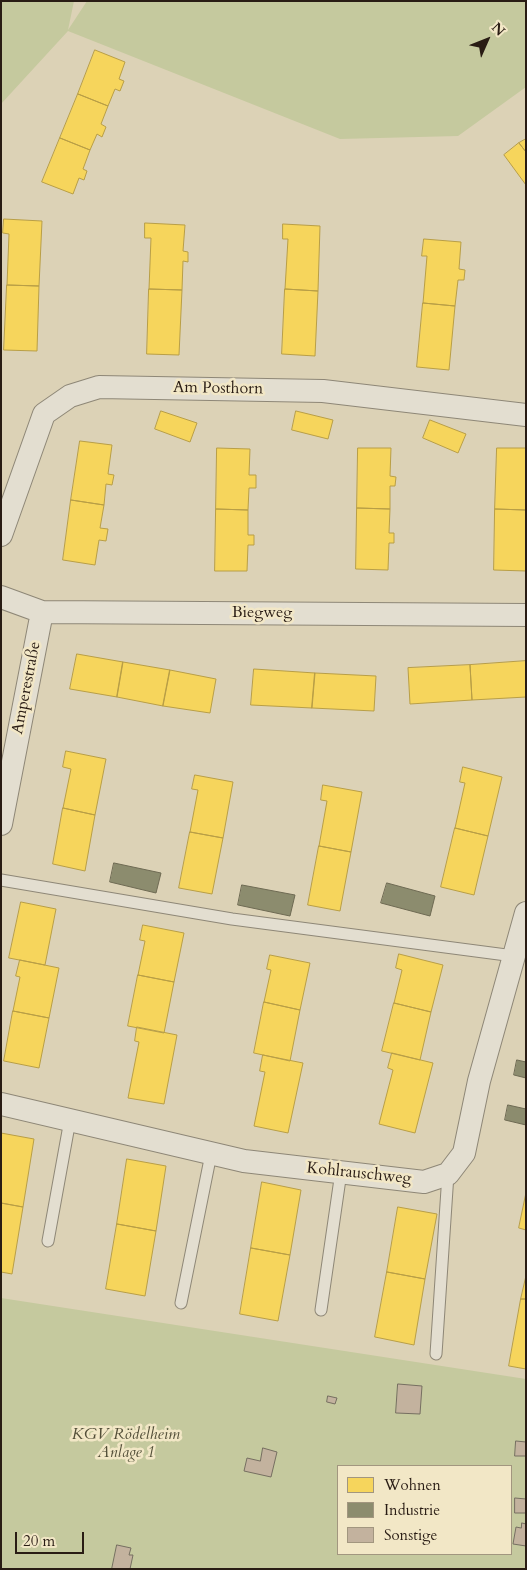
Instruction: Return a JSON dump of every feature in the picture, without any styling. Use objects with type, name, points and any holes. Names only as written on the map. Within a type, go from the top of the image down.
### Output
[{"type":"street","name":"Am Posthorn","points":[[1,535],[44,414],[70,396],[100,387],[323,391],[526,415]]},
{"type":"street","name":"Biegweg","points":[[1,597],[42,612],[526,615]]},
{"type":"street","name":"Amperestraße","points":[[1,824],[42,612]]},
{"type":"street","points":[[448,1174],[464,1153],[479,1082],[526,913]]},
{"type":"street","name":"Kohlrauschweg","points":[[1,1104],[244,1161],[424,1182],[448,1174]]},
{"type":"lane","points":[[1,880],[232,919],[514,956]]},
{"type":"lane","points":[[48,1241],[70,1120]]},
{"type":"lane","points":[[181,1303],[211,1154]]},
{"type":"lane","points":[[321,1310],[341,1172]]},
{"type":"lane","points":[[436,1354],[448,1174]]},
{"type":"green space","points":[[1,1],[74,1],[68,30],[87,1],[526,1],[526,87],[458,136],[340,139],[68,31],[1,104]]},
{"type":"green space","name":"KGV Rödelheim Anlage 1","points":[[1,1298],[526,1379],[526,1569],[1,1569]]},
{"type":"building: Wohnen","points":[[95,50],[125,62],[119,79],[124,81],[120,91],[115,89],[108,106],[78,94]]},
{"type":"building: Wohnen","points":[[78,94],[108,106],[101,124],[106,127],[102,137],[97,134],[90,150],[60,138]]},
{"type":"building: Wohnen","points":[[60,138],[90,150],[83,169],[87,171],[84,180],[79,178],[73,194],[42,182]]},
{"type":"building: Wohnen","points":[[526,139],[526,152],[519,143]]},
{"type":"building: Wohnen","points":[[519,143],[526,152],[526,185],[504,155]]},
{"type":"building: Wohnen","points":[[4,219],[42,221],[39,286],[7,285],[9,234],[3,233]]},
{"type":"building: Wohnen","points":[[145,223],[185,225],[183,251],[188,252],[188,262],[183,261],[182,290],[149,289],[151,238],[145,238]]},
{"type":"building: Wohnen","points":[[283,224],[320,226],[318,291],[285,289],[288,239],[283,239]]},
{"type":"building: Wohnen","points":[[424,239],[461,242],[459,269],[465,270],[464,280],[458,280],[455,306],[423,303],[427,256],[422,256]]},
{"type":"building: Wohnen","points":[[7,285],[39,286],[37,351],[4,350]]},
{"type":"building: Wohnen","points":[[149,289],[182,290],[179,355],[147,354]]},
{"type":"building: Wohnen","points":[[285,289],[318,291],[315,356],[282,354]]},
{"type":"building: Wohnen","points":[[423,303],[455,306],[449,370],[417,367]]},
{"type":"building: Wohnen","points":[[161,411],[197,423],[190,442],[155,429]]},
{"type":"building: Wohnen","points":[[296,411],[333,420],[328,439],[292,430]]},
{"type":"building: Wohnen","points":[[430,420],[466,434],[458,453],[423,438]]},
{"type":"building: Wohnen","points":[[80,441],[112,445],[108,474],[114,475],[112,485],[106,484],[104,505],[71,500]]},
{"type":"building: Wohnen","points":[[217,448],[250,449],[249,475],[256,475],[256,488],[249,488],[248,510],[216,509]]},
{"type":"building: Wohnen","points":[[358,448],[391,448],[390,476],[396,477],[395,486],[390,486],[390,509],[357,508]]},
{"type":"building: Wohnen","points":[[497,448],[526,448],[526,510],[495,509]]},
{"type":"building: Wohnen","points":[[71,500],[104,505],[100,528],[108,529],[106,541],[99,540],[95,565],[63,560]]},
{"type":"building: Wohnen","points":[[357,508],[390,509],[389,533],[394,533],[394,543],[389,543],[388,570],[356,569]]},
{"type":"building: Wohnen","points":[[216,509],[248,510],[248,535],[254,535],[254,545],[248,545],[247,571],[215,571]]},
{"type":"building: Wohnen","points":[[495,509],[526,510],[526,571],[494,570]]},
{"type":"building: Wohnen","points":[[77,654],[123,662],[117,697],[70,689]]},
{"type":"building: Wohnen","points":[[526,661],[526,697],[472,700],[470,665]]},
{"type":"building: Wohnen","points":[[123,662],[170,670],[163,706],[117,697]]},
{"type":"building: Wohnen","points":[[470,665],[472,700],[410,704],[408,668]]},
{"type":"building: Wohnen","points":[[254,669],[315,673],[312,708],[251,705]]},
{"type":"building: Wohnen","points":[[170,670],[216,679],[210,713],[163,706]]},
{"type":"building: Wohnen","points":[[315,673],[376,676],[374,711],[312,708]]},
{"type":"building: Wohnen","points":[[66,751],[106,759],[95,815],[63,808],[71,769],[63,767]]},
{"type":"building: Wohnen","points":[[463,767],[502,777],[488,836],[455,828],[465,783],[460,782]]},
{"type":"building: Wohnen","points":[[195,775],[233,782],[223,838],[190,832],[198,790],[192,789]]},
{"type":"building: Wohnen","points":[[323,785],[362,792],[351,852],[319,846],[327,801],[321,800]]},
{"type":"building: Wohnen","points":[[63,808],[95,815],[85,871],[53,864]]},
{"type":"building: Wohnen","points":[[455,828],[488,836],[474,895],[441,887]]},
{"type":"building: Wohnen","points":[[190,832],[223,838],[212,894],[179,888]]},
{"type":"building: Wohnen","points":[[319,846],[351,852],[340,911],[308,905]]},
{"type":"building: Wohnen","points":[[21,902],[56,909],[45,965],[9,958]]},
{"type":"building: Wohnen","points":[[143,925],[184,933],[174,982],[138,975],[145,941],[140,940]]},
{"type":"building: Wohnen","points":[[399,954],[443,965],[431,1012],[394,1003],[402,970],[396,968]]},
{"type":"building: Wohnen","points":[[270,955],[310,963],[300,1010],[264,1002],[271,970],[267,969]]},
{"type":"building: Wohnen","points":[[20,960],[59,968],[49,1018],[13,1011],[20,977],[16,976]]},
{"type":"building: Wohnen","points":[[138,975],[174,982],[164,1033],[128,1026]]},
{"type":"building: Wohnen","points":[[264,1002],[300,1010],[290,1061],[254,1053]]},
{"type":"building: Wohnen","points":[[394,1003],[431,1012],[420,1060],[382,1051]]},
{"type":"building: Wohnen","points":[[13,1011],[49,1018],[39,1068],[4,1061]]},
{"type":"building: Wohnen","points":[[137,1027],[177,1035],[164,1104],[128,1098],[139,1042],[135,1041]]},
{"type":"building: Wohnen","points":[[392,1053],[433,1063],[415,1133],[379,1124],[393,1070],[388,1068]]},
{"type":"building: Wohnen","points":[[263,1055],[303,1063],[288,1133],[254,1126],[265,1072],[260,1071]]},
{"type":"building: Wohnen","points":[[1,1133],[34,1139],[23,1207],[1,1203]]},
{"type":"building: Wohnen","points":[[127,1159],[166,1166],[156,1231],[117,1224]]},
{"type":"building: Wohnen","points":[[262,1182],[301,1190],[290,1255],[251,1248]]},
{"type":"building: Wohnen","points":[[526,1193],[526,1230],[519,1228]]},
{"type":"building: Wohnen","points":[[1,1203],[23,1207],[12,1274],[1,1272]]},
{"type":"building: Wohnen","points":[[398,1207],[437,1214],[425,1279],[387,1272]]},
{"type":"building: Wohnen","points":[[117,1224],[156,1231],[145,1296],[106,1289]]},
{"type":"building: Wohnen","points":[[251,1248],[290,1255],[278,1321],[240,1314]]},
{"type":"building: Wohnen","points":[[387,1272],[425,1279],[414,1345],[375,1337]]},
{"type":"building: Wohnen","points":[[526,1276],[526,1299],[521,1299]]},
{"type":"building: Wohnen","points":[[521,1299],[526,1299],[526,1369],[509,1366]]},
{"type":"building: Industrie","points":[[114,863],[161,873],[156,893],[110,882]]},
{"type":"building: Industrie","points":[[387,883],[435,896],[430,916],[381,903]]},
{"type":"building: Industrie","points":[[242,885],[295,895],[290,916],[238,905]]},
{"type":"building: Industrie","points":[[517,1060],[526,1062],[526,1078],[514,1075]]},
{"type":"building: Industrie","points":[[508,1105],[526,1109],[526,1125],[505,1120]]},
{"type":"building: Sonstige","points":[[398,1384],[422,1386],[420,1414],[396,1413]]},
{"type":"building: Sonstige","points":[[328,1396],[337,1398],[335,1404],[327,1402]]},
{"type":"building: Sonstige","points":[[516,1441],[526,1442],[526,1456],[515,1456]]},
{"type":"building: Sonstige","points":[[263,1448],[277,1452],[271,1477],[244,1471],[247,1458],[260,1461]]},
{"type":"building: Sonstige","points":[[515,1498],[526,1499],[526,1513],[515,1513]]},
{"type":"building: Sonstige","points":[[522,1523],[526,1524],[526,1546],[513,1544],[516,1527],[521,1528]]},
{"type":"building: Sonstige","points":[[117,1545],[131,1548],[129,1555],[133,1555],[130,1569],[112,1569]]}]
